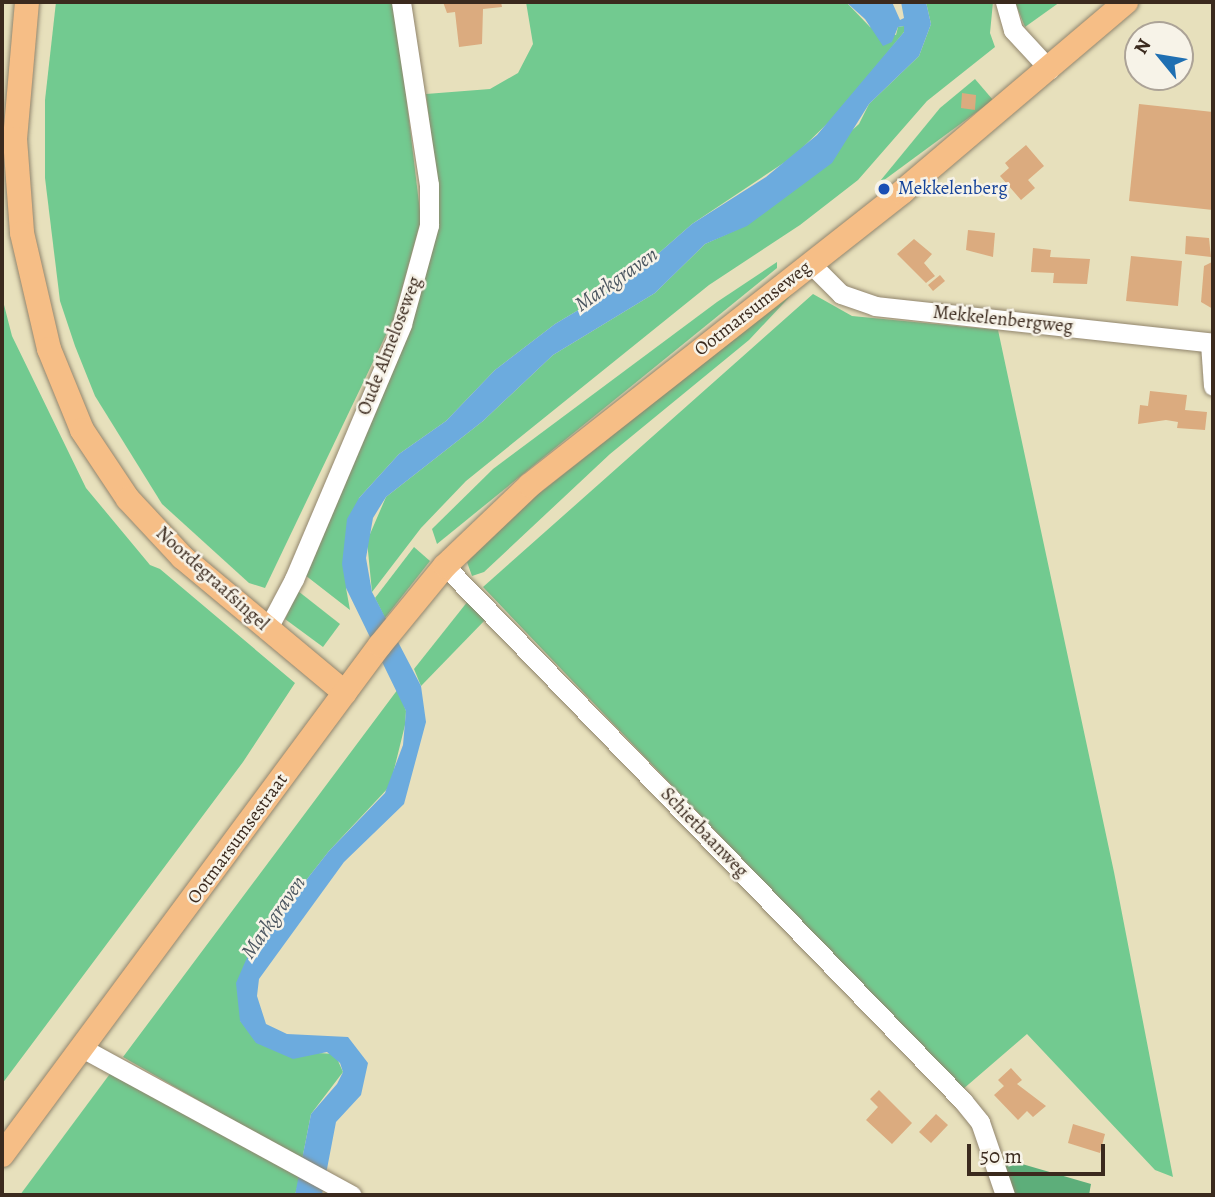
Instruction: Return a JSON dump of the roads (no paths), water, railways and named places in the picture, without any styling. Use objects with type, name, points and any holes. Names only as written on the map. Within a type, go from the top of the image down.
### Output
[{"type":"main road","name":"Noordegraafsingel","points":[[27,2],[15,139],[22,233],[50,349],[82,430],[128,499],[182,557],[345,693]]},
{"type":"main road","name":"Ootmarsumseweg","points":[[393,629],[444,566],[530,485],[1050,70],[1126,2]]},
{"type":"main road","name":"Ootmarsumsestraat","points":[[2,1154],[393,629]]},
{"type":"street","name":"Oude Almeloseweg","points":[[267,630],[294,579],[402,324],[429,225],[429,185],[401,2]]},
{"type":"street","points":[[1005,2],[1013,30],[1050,70]]},
{"type":"street","name":"Mekkelenbergweg","points":[[810,263],[841,295],[875,306],[1212,343],[1213,386]]},
{"type":"street","name":"Schietbaanweg","points":[[444,566],[963,1101],[980,1122],[1005,1195]]},
{"type":"street","points":[[82,1048],[352,1195]]},
{"type":"water","points":[[846,2],[892,2],[900,20],[904,18],[901,2],[926,2],[931,24],[919,56],[869,104],[832,163],[747,226],[705,244],[655,293],[553,355],[483,421],[386,497],[373,518],[366,558],[372,592],[421,686],[426,722],[404,804],[344,862],[259,979],[257,996],[266,1024],[287,1034],[348,1037],[368,1063],[361,1095],[336,1122],[322,1195],[295,1195],[311,1114],[337,1084],[343,1072],[340,1063],[327,1052],[293,1059],[256,1043],[240,1021],[236,983],[249,953],[329,851],[385,793],[403,745],[406,711],[346,588],[342,564],[347,519],[359,498],[399,454],[446,421],[495,370],[555,324],[627,281],[692,224],[766,177],[817,135],[904,32],[904,26],[898,27],[892,42],[883,46],[865,19]]},
{"type":"place","name":"Mekkelenberg","points":[[884,189]]},
{"type":"water label","name":"Markgraven","points":[[616,279]]},
{"type":"water label","name":"Markgraven","points":[[273,917]]}]
